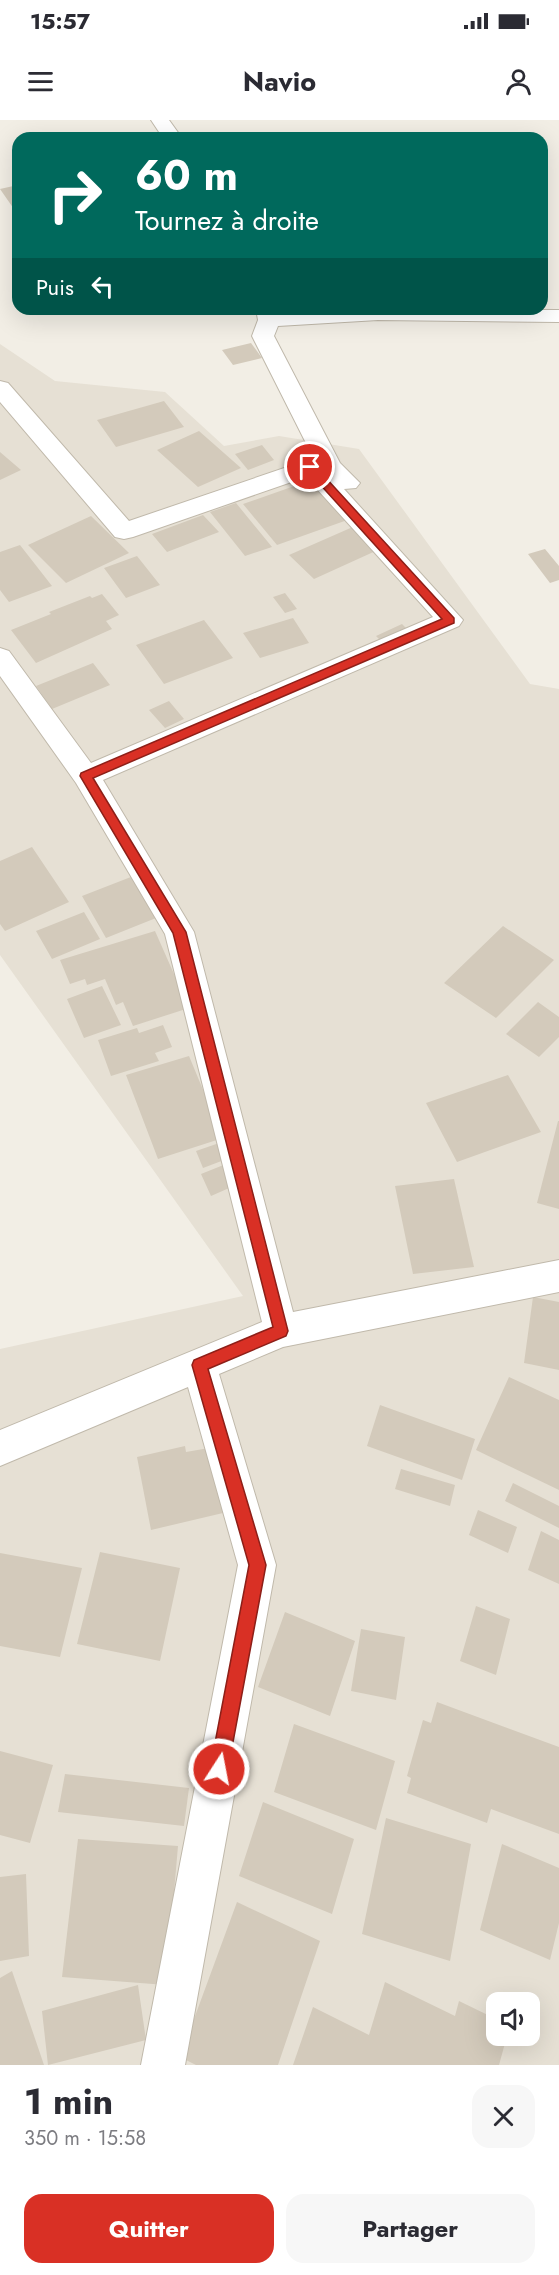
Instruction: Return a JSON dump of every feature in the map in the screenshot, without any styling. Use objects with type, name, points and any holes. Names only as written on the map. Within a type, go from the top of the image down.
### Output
[{"type":"street","points":[[268,315],[263,336],[330,467],[370,503],[406,560],[398,564]]},
{"type":"street","points":[[498,315],[559,316]]},
{"type":"street","points":[[0,388],[124,531],[310,467],[450,620],[86,776]]},
{"type":"street","points":[[0,657],[86,776],[179,932],[281,1331]]},
{"type":"street","points":[[0,1448],[281,1331],[559,1276]]},
{"type":"street","points":[[163,2065],[258,1565],[200,1365]]},
{"type":"shaded area","points":[[0,344],[55,381],[165,392],[224,446],[279,436],[359,449],[530,684],[559,689],[559,2065],[0,2065],[0,1349],[243,1296],[0,955]]},
{"type":"building","points":[[12,186],[12,206],[0,189]]},
{"type":"building","points":[[251,343],[262,358],[233,365],[222,350]]},
{"type":"building","points":[[164,401],[184,427],[116,447],[97,420]]},
{"type":"building","points":[[199,431],[241,468],[198,487],[157,450]]},
{"type":"building","points":[[262,445],[274,460],[248,470],[235,454]]},
{"type":"building","points":[[0,452],[21,470],[0,480]]},
{"type":"building","points":[[317,478],[353,518],[277,545],[243,504]]},
{"type":"building","points":[[236,503],[272,547],[245,556],[210,512]]},
{"type":"building","points":[[203,515],[219,532],[167,552],[152,534]]},
{"type":"building","points":[[91,516],[129,553],[66,583],[28,545]]},
{"type":"building","points":[[355,526],[380,549],[314,579],[289,555]]},
{"type":"building","points":[[20,545],[52,586],[9,602],[0,590],[0,552]]},
{"type":"building","points":[[545,549],[559,566],[559,580],[550,583],[528,554]]},
{"type":"building","points":[[137,556],[160,585],[126,598],[104,568]]},
{"type":"building","points":[[285,593],[297,609],[285,613],[273,597]]},
{"type":"building","points":[[102,594],[119,615],[106,621],[112,629],[36,663],[11,630],[51,614],[49,612],[90,596],[92,598]]},
{"type":"building","points":[[293,618],[309,643],[260,658],[243,633]]},
{"type":"building","points":[[204,620],[233,658],[164,684],[136,645]]},
{"type":"building","points":[[402,624],[411,633],[385,645],[376,636]]},
{"type":"building","points":[[93,663],[110,685],[52,709],[36,686]]},
{"type":"building","points":[[169,701],[184,719],[165,728],[149,710]]},
{"type":"building","points":[[32,847],[69,902],[5,931],[0,924],[0,861]]},
{"type":"building","points":[[136,875],[161,916],[106,938],[82,896]]},
{"type":"building","points":[[84,912],[100,939],[52,959],[36,931]]},
{"type":"building","points":[[503,926],[554,960],[496,1018],[444,983]]},
{"type":"building","points":[[155,931],[189,1008],[133,1026],[123,1002],[116,1005],[105,979],[87,985],[85,979],[70,984],[60,960]]},
{"type":"building","points":[[102,986],[121,1025],[84,1038],[67,999]]},
{"type":"building","points":[[538,1002],[559,1017],[559,1037],[539,1057],[506,1034]]},
{"type":"building","points":[[163,1025],[172,1047],[155,1053],[159,1061],[111,1076],[98,1040],[137,1028],[139,1033]]},
{"type":"building","points":[[189,1056],[223,1138],[158,1159],[126,1075]]},
{"type":"building","points":[[508,1075],[541,1132],[457,1162],[426,1103]]},
{"type":"building","points":[[559,1121],[559,1209],[537,1203]]},
{"type":"building","points":[[225,1141],[232,1157],[203,1168],[196,1151]]},
{"type":"building","points":[[226,1164],[236,1185],[211,1196],[201,1174]]},
{"type":"building","points":[[454,1179],[474,1267],[413,1274],[395,1186]]},
{"type":"building","points":[[533,1297],[559,1302],[559,1370],[524,1363]]},
{"type":"building","points":[[509,1377],[559,1400],[559,1490],[476,1450]]},
{"type":"building","points":[[380,1405],[475,1439],[462,1480],[367,1446]]},
{"type":"building","points":[[185,1446],[186,1452],[209,1448],[223,1513],[151,1530],[137,1457]]},
{"type":"building","points":[[401,1469],[455,1485],[450,1506],[395,1489]]},
{"type":"building","points":[[513,1483],[559,1506],[559,1528],[505,1501]]},
{"type":"building","points":[[478,1510],[517,1527],[508,1553],[469,1535]]},
{"type":"building","points":[[541,1531],[559,1540],[559,1584],[528,1570]]},
{"type":"building","points":[[100,1552],[180,1568],[160,1661],[77,1644]]},
{"type":"building","points":[[0,1553],[82,1568],[60,1657],[0,1646]]},
{"type":"building","points":[[476,1606],[510,1619],[496,1675],[460,1661]]},
{"type":"building","points":[[285,1612],[355,1641],[330,1716],[258,1687]]},
{"type":"building","points":[[361,1629],[405,1637],[396,1700],[351,1691]]},
{"type":"building","points":[[437,1702],[559,1747],[559,1834],[491,1809],[487,1823],[407,1793],[411,1778],[407,1776],[423,1720],[431,1723]]},
{"type":"building","points":[[294,1724],[395,1761],[376,1830],[274,1792]]},
{"type":"building","points":[[0,1751],[53,1765],[30,1843],[0,1835]]},
{"type":"building","points":[[65,1774],[189,1788],[184,1826],[58,1812]]},
{"type":"building","points":[[263,1802],[354,1839],[332,1914],[239,1876]]},
{"type":"building","points":[[386,1818],[471,1844],[450,1961],[362,1934]]},
{"type":"building","points":[[78,1839],[178,1846],[166,1985],[62,1977]]},
{"type":"building","points":[[502,1844],[559,1868],[559,1923],[550,1960],[480,1930]]},
{"type":"building","points":[[26,1874],[29,1956],[0,1961],[0,1877]]},
{"type":"building","points":[[237,1902],[320,1941],[278,2065],[196,2065],[180,2057]]},
{"type":"building","points":[[12,1971],[44,2065],[0,2065],[0,1978]]},
{"type":"building","points":[[385,1982],[455,2016],[459,2001],[486,2014],[486,2046],[504,2046],[499,2065],[293,2065],[313,2007],[369,2035]]},
{"type":"building","points":[[138,1985],[146,2040],[48,2065],[42,2011]]},
{"type":"route","points":[[219,1769],[258,1565],[200,1365],[281,1331],[179,932],[86,776],[450,620],[310,467]]}]
